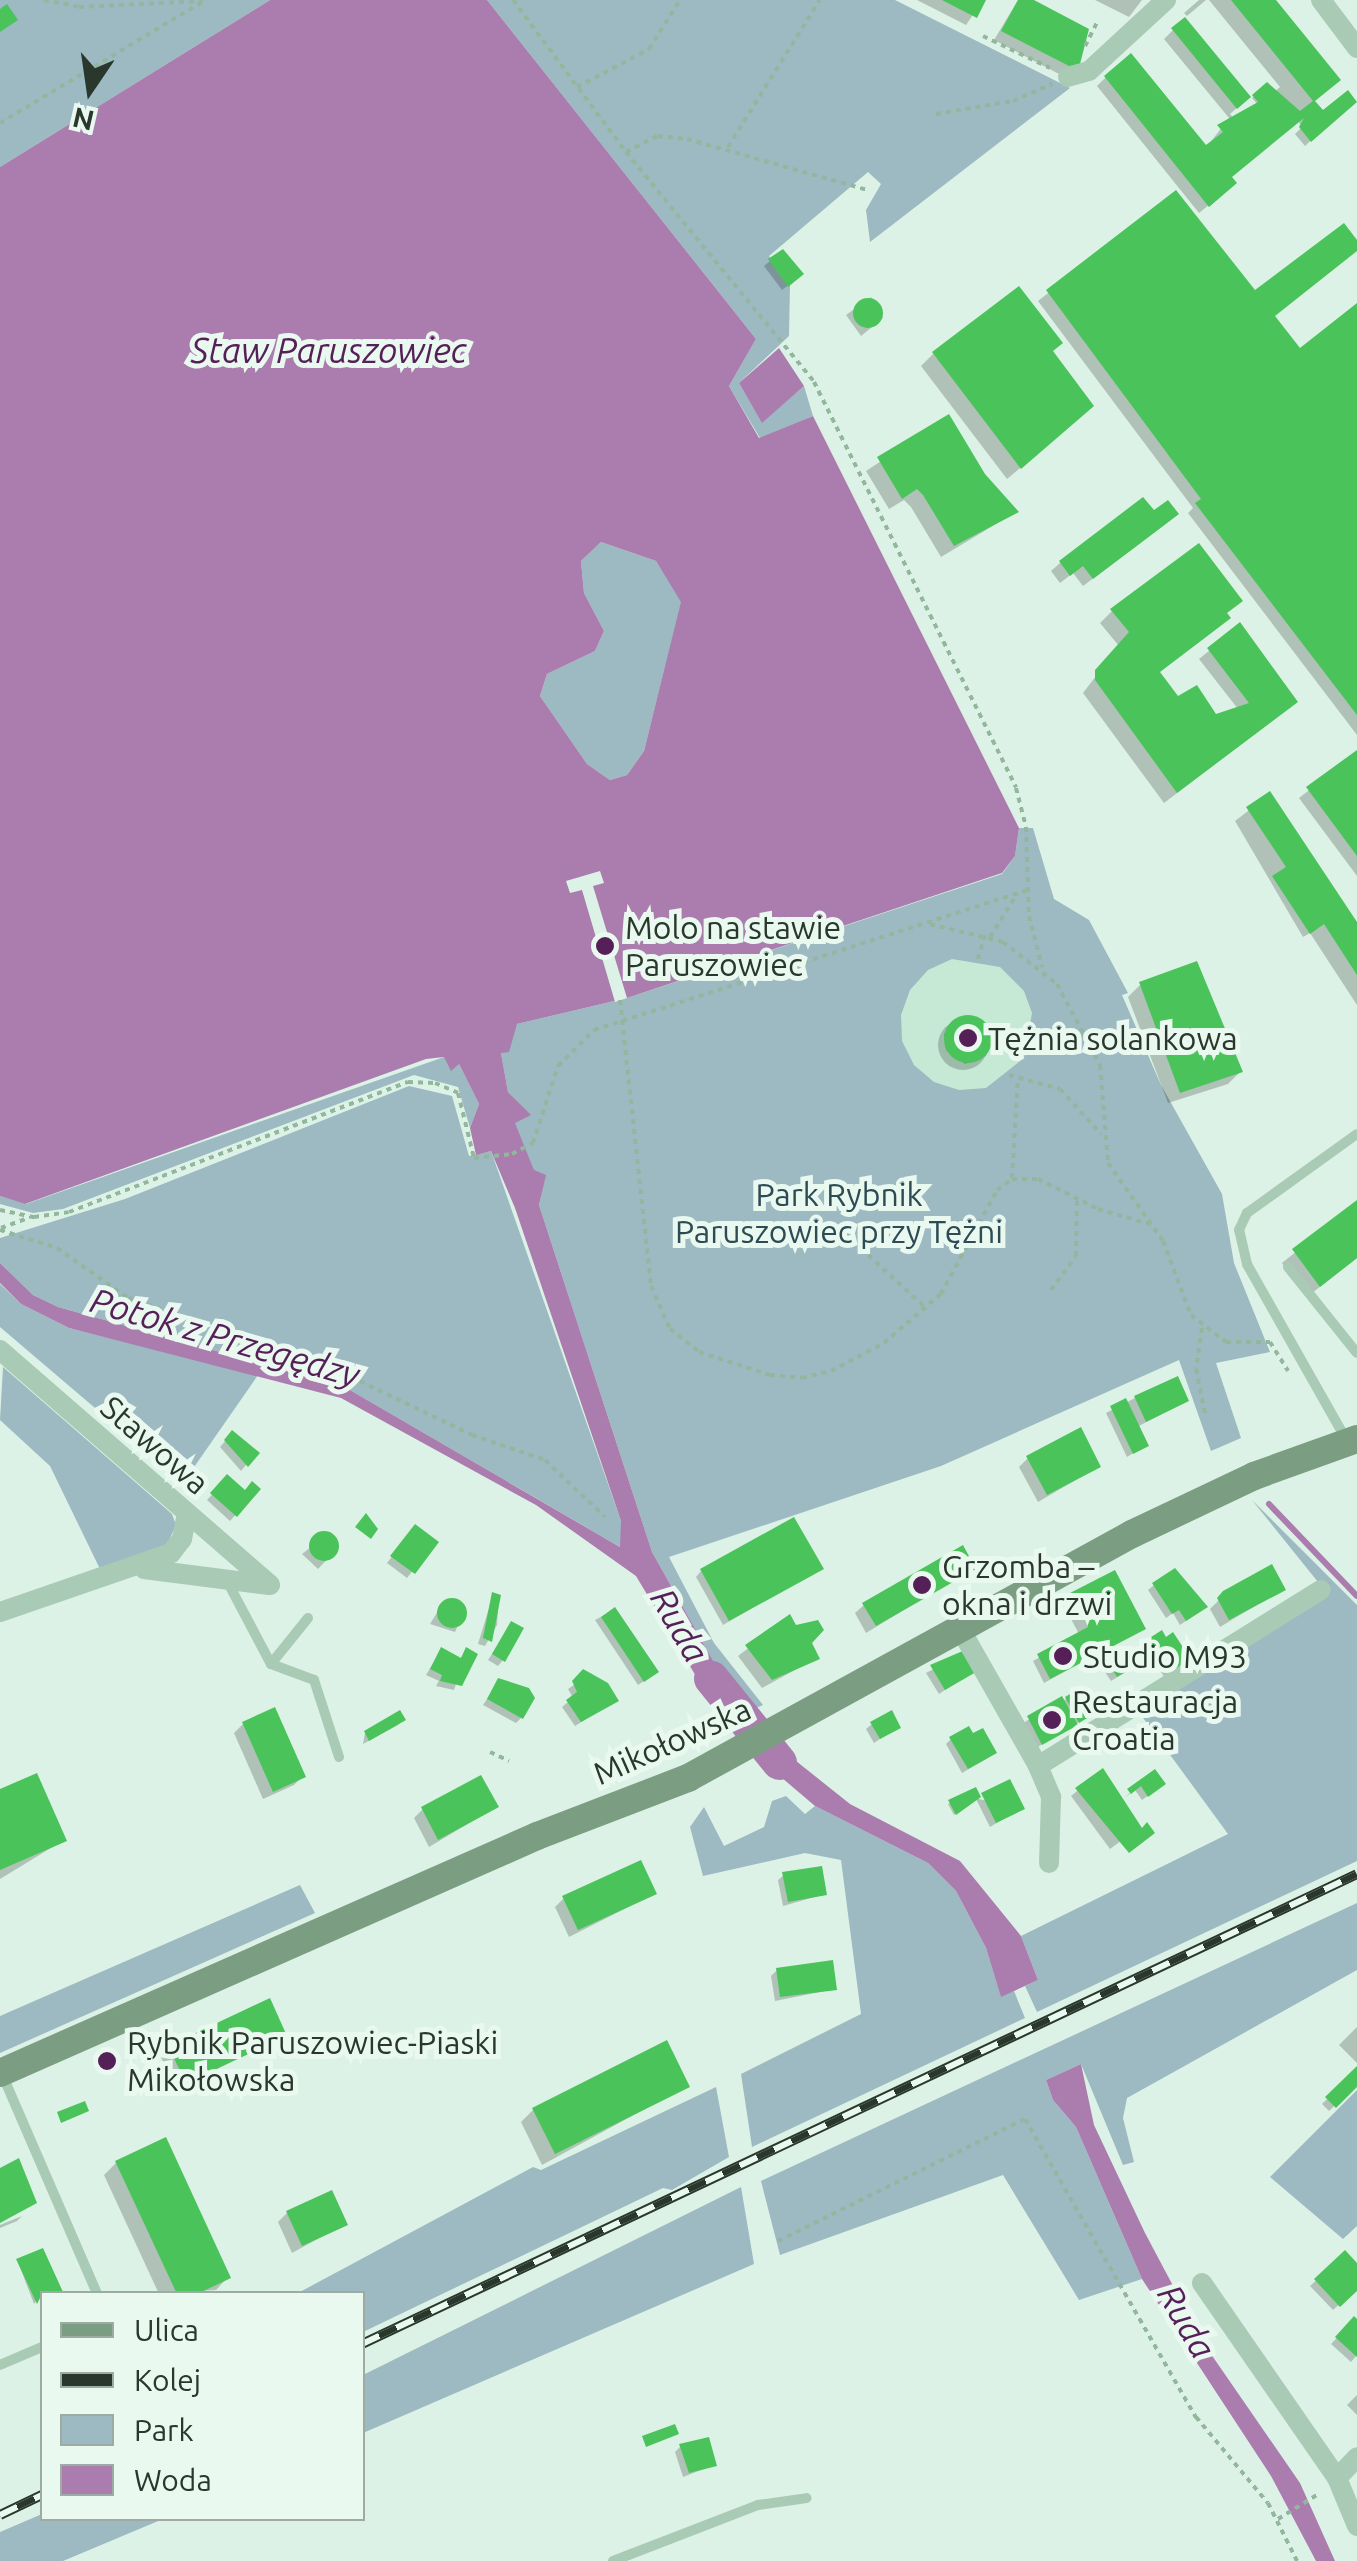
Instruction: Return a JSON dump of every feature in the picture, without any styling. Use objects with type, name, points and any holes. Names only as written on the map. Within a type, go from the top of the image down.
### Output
[{"type":"main road","name":"Mikołowska","points":[[1,2073],[732,1756],[958,1625],[1230,1486],[1352,1441]]},
{"type":"street","points":[[1068,77],[1089,71],[1166,0]]},
{"type":"street","points":[[1321,0],[1357,48]]},
{"type":"street","name":"Stawowa","points":[[0,1350],[270,1585],[224,1576]]},
{"type":"street","points":[[174,1561],[187,1512]]},
{"type":"street","points":[[0,1612],[174,1561],[220,1542]]},
{"type":"street","points":[[174,1561],[224,1576]]},
{"type":"street","points":[[1038,1766],[1321,1590]]},
{"type":"street","points":[[958,1625],[1038,1766],[1051,1797],[1048,1863]]},
{"type":"street","points":[[1202,2283],[1337,2478],[1357,2526]]},
{"type":"street","points":[[1337,2478],[1357,2457]]},
{"type":"lane","points":[[1352,1441],[1247,1264],[1239,1230],[1247,1213],[1357,1134]]},
{"type":"lane","points":[[1288,1267],[1357,1354]]},
{"type":"lane","points":[[224,1576],[270,1664],[314,1680],[339,1757]]},
{"type":"lane","points":[[270,1664],[308,1618]]},
{"type":"lane","points":[[1,2073],[96,2291]]},
{"type":"lane","points":[[0,2365],[40,2348]]},
{"type":"lane","points":[[612,2561],[758,2505],[807,2498]]},
{"type":"path","points":[[44,0],[79,7],[205,1]]},
{"type":"path","points":[[513,0],[626,152],[814,382],[1016,788],[1026,827],[1028,890],[1042,967],[1088,1032],[1104,1081],[1103,1137],[1112,1172],[1153,1225],[1202,1328],[1196,1369],[1205,1413]]},
{"type":"path","points":[[576,87],[648,49],[680,0]]},
{"type":"path","points":[[728,148],[820,0]]},
{"type":"path","points":[[0,123],[205,1]]},
{"type":"path","points":[[1085,46],[1098,21]]},
{"type":"path","points":[[983,36],[1068,77]]},
{"type":"path","points":[[936,114],[1013,101],[1068,77]]},
{"type":"path","points":[[626,152],[658,136],[728,148],[867,190]]},
{"type":"path","points":[[0,1230],[34,1217],[92,1204],[408,1082],[454,1088],[474,1158],[492,1160],[533,1143],[558,1066],[578,1040],[624,1016],[1028,890]]},
{"type":"path","points":[[978,959],[987,936],[1017,894]]},
{"type":"path","points":[[925,923],[987,936],[1042,967]]},
{"type":"path","points":[[620,1000],[646,1262],[656,1304],[676,1336],[736,1367],[802,1378],[831,1371],[884,1343],[927,1308],[968,1253],[997,1190],[1012,1179],[1038,1180],[1077,1200],[1153,1225]]},
{"type":"path","points":[[1058,1038],[1064,1051],[1069,1042],[1088,1032]]},
{"type":"path","points":[[1032,1036],[1058,1038],[1065,1034],[1069,1042]]},
{"type":"path","points":[[1009,1075],[1070,1096],[1103,1137]]},
{"type":"path","points":[[1012,1179],[1018,1078]]},
{"type":"path","points":[[1051,1290],[1076,1256],[1077,1200]]},
{"type":"path","points":[[0,1210],[34,1217]]},
{"type":"path","points":[[0,1230],[57,1248],[128,1298],[324,1364],[472,1435],[545,1460],[605,1517]]},
{"type":"path","points":[[868,1255],[927,1308]]},
{"type":"path","points":[[1202,1328],[1226,1342],[1265,1342]]},
{"type":"path","points":[[490,1752],[509,1761]]},
{"type":"path","points":[[778,2241],[1026,2119],[1196,2416],[1280,2518],[1298,2561]]},
{"type":"path","points":[[1280,2518],[1318,2494]]},
{"type":"green space","points":[[0,0],[270,0],[0,167]]},
{"type":"green space","points":[[487,0],[895,0],[1070,88],[870,242],[866,210],[881,184],[868,172],[769,256],[790,284],[789,336],[739,383],[762,422],[804,386],[813,416],[760,438],[729,386],[756,339]]},
{"type":"green space","points":[[601,542],[656,561],[682,601],[644,751],[627,775],[610,780],[587,764],[540,696],[547,674],[595,651],[604,631],[584,593],[581,561]]},
{"type":"green space","name":"Park Rybnik Paruszowiec przy Tężni","points":[[1019,828],[1033,828],[1054,899],[1089,920],[1128,993],[1122,995],[1161,1085],[1222,1194],[1234,1263],[1270,1352],[1216,1363],[1241,1438],[1211,1451],[1179,1360],[941,1466],[669,1557],[714,1643],[763,1705],[743,1714],[652,1552],[539,1205],[545,1176],[534,1171],[514,1122],[530,1115],[508,1092],[501,1053],[517,1024],[627,998],[1002,874],[1015,856]]},
{"type":"green space","points":[[444,1057],[459,1064],[479,1104],[470,1128],[458,1087],[414,1075],[63,1209],[33,1213],[0,1204],[0,1196],[26,1204]]},
{"type":"green space","points":[[409,1086],[452,1096],[469,1156],[491,1151],[621,1521],[622,1548],[343,1386],[58,1307],[33,1295],[0,1263],[0,1238],[125,1199]]},
{"type":"green space","points":[[0,1284],[21,1304],[69,1328],[258,1375],[183,1483],[0,1327]]},
{"type":"green space","points":[[3,1367],[172,1514],[176,1525],[166,1547],[100,1569],[50,1466],[0,1420]]},
{"type":"green space","points":[[1252,1500],[1357,1605],[1357,1861],[1037,2012],[1025,1986],[1038,1980],[1021,1936],[1228,1834],[1138,1711],[1318,1582]]},
{"type":"green space","points":[[786,1796],[805,1814],[815,1806],[928,1863],[956,1891],[986,1948],[1001,1996],[1014,1991],[1025,2018],[752,2147],[741,2074],[861,2014],[841,1860],[805,1853],[703,1876],[690,1827],[704,1807],[724,1846],[764,1827],[772,1801]]},
{"type":"green space","points":[[300,1885],[315,1913],[0,2053],[0,2016]]},
{"type":"green space","points":[[1357,1903],[1357,1970],[1127,2098],[1123,2118],[1134,2162],[1123,2165],[1081,2064],[1046,2080],[1053,2100],[1076,2127],[1142,2279],[1079,2300],[1003,2175],[780,2255],[761,2181]]},
{"type":"green space","points":[[716,2087],[729,2157],[672,2190],[663,2188],[365,2331],[365,2291],[302,2291],[533,2167],[541,2170]]},
{"type":"green space","points":[[1357,2090],[1357,2226],[1343,2239],[1270,2177]]},
{"type":"green space","points":[[741,2187],[754,2264],[365,2432],[365,2374]]},
{"type":"green space","points":[[40,2515],[40,2521],[158,2521],[63,2561],[0,2561],[0,2532]]},
{"type":"shaded area","points":[[952,959],[1000,967],[1024,991],[1032,1013],[1024,1058],[986,1088],[959,1090],[934,1082],[914,1065],[902,1041],[901,1015],[910,990],[928,970]],"holes":[[[968,1015],[983,1020],[993,1041],[986,1056],[965,1064],[946,1050],[944,1034],[953,1020]]]},
{"type":"water","name":"Staw Paruszowiec","points":[[270,0],[487,0],[756,339],[729,386],[759,438],[813,416],[1019,828],[1015,856],[1002,873],[627,998],[517,1024],[509,1052],[501,1053],[508,1092],[531,1115],[515,1123],[534,1170],[546,1175],[539,1205],[652,1552],[743,1714],[724,1723],[636,1576],[536,1505],[341,1398],[69,1328],[21,1304],[0,1283],[0,1263],[33,1295],[58,1307],[343,1386],[620,1547],[621,1521],[515,1208],[491,1151],[476,1155],[470,1128],[479,1104],[459,1064],[451,1071],[444,1057],[426,1059],[25,1204],[0,1196],[0,167]],"holes":[[[601,542],[656,561],[681,602],[644,751],[627,775],[610,780],[587,764],[540,696],[547,674],[595,651],[604,631],[584,593],[581,561]]]},
{"type":"water","points":[[779,348],[804,386],[762,423],[739,383]]},
{"type":"water","points":[[776,1745],[850,1804],[960,1861],[1021,1936],[1038,1980],[1001,1997],[986,1948],[956,1891],[928,1863],[815,1806],[755,1755]]},
{"type":"water","points":[[1081,2064],[1094,2125],[1145,2233],[1204,2344],[1300,2483],[1335,2561],[1316,2561],[1271,2476],[1142,2279],[1076,2127],[1053,2100],[1046,2080]]},
{"type":"pier","name":"Molo na stawie Paruszowiec","points":[[600,871],[604,883],[593,886],[627,998],[615,1002],[582,890],[570,893],[566,881]]},
{"type":"building","points":[[942,0],[986,0],[977,18]]},
{"type":"building","points":[[1018,0],[1034,0],[1089,29],[1080,64],[1069,66],[1001,31]]},
{"type":"building","points":[[1231,0],[1276,0],[1341,80],[1315,101],[1323,110],[1348,90],[1357,102],[1311,142],[1299,127],[1304,118],[1232,177],[1237,183],[1209,207],[1104,76],[1131,53],[1206,145],[1223,132],[1217,125],[1258,102],[1252,95],[1267,82],[1300,111],[1313,101]]},
{"type":"building","points":[[7,4],[18,20],[0,32],[0,9]]},
{"type":"building","points":[[1185,17],[1251,97],[1237,109],[1171,28]]},
{"type":"building","points":[[1176,190],[1255,290],[1344,223],[1357,240],[1357,251],[1275,316],[1300,348],[1357,303],[1357,715],[1195,503],[1201,499],[1046,290]]},
{"type":"building","points":[[783,249],[804,274],[788,287],[768,259]]},
{"type":"building","points":[[1019,286],[1063,343],[1053,351],[1094,406],[1021,469],[932,352]]},
{"type":"building","points":[[868,298],[879,302],[883,313],[879,324],[868,328],[857,324],[853,313],[857,302]]},
{"type":"building","points":[[949,414],[985,474],[1019,512],[954,546],[923,495],[917,489],[902,499],[877,457]]},
{"type":"building","points":[[1143,497],[1154,510],[1168,500],[1179,514],[1093,579],[1083,566],[1070,576],[1059,561]]},
{"type":"building","points":[[1199,543],[1243,601],[1227,613],[1231,618],[1160,672],[1178,696],[1197,685],[1216,714],[1249,703],[1207,648],[1240,622],[1298,702],[1177,793],[1095,680],[1095,670],[1129,632],[1110,609]]},
{"type":"building","points":[[1357,750],[1357,856],[1306,787]]},
{"type":"building","points":[[1270,791],[1357,922],[1357,975],[1324,924],[1310,934],[1272,876],[1286,867],[1246,807]]},
{"type":"building","points":[[1197,961],[1243,1072],[1180,1093],[1139,982]]},
{"type":"building","name":"Tężnia solankowa","points":[[968,1015],[985,1022],[992,1039],[985,1056],[968,1063],[951,1056],[944,1039],[951,1022]]},
{"type":"building","points":[[1357,1200],[1357,1258],[1320,1287],[1292,1249]]},
{"type":"building","points":[[1178,1376],[1189,1401],[1146,1422],[1134,1396]]},
{"type":"building","points":[[1126,1398],[1149,1446],[1133,1454],[1110,1406]]},
{"type":"building","points":[[1081,1427],[1101,1467],[1047,1495],[1026,1456]]},
{"type":"building","points":[[232,1430],[260,1453],[248,1467],[224,1440]]},
{"type":"building","points":[[227,1474],[245,1490],[252,1481],[261,1489],[237,1517],[210,1493]]},
{"type":"building","points":[[366,1513],[378,1529],[371,1539],[355,1527]]},
{"type":"building","points":[[794,1517],[824,1569],[729,1621],[700,1569]]},
{"type":"building","points":[[415,1524],[439,1542],[415,1574],[390,1556]]},
{"type":"building","points":[[324,1531],[335,1535],[339,1546],[335,1557],[324,1561],[313,1557],[309,1546],[313,1535]]},
{"type":"building","points":[[963,1545],[976,1569],[876,1626],[862,1603]]},
{"type":"building","points":[[1272,1564],[1286,1590],[1229,1620],[1217,1598]]},
{"type":"building","points":[[1175,1568],[1208,1607],[1186,1621],[1179,1610],[1172,1614],[1152,1583]]},
{"type":"building","points":[[1115,1570],[1146,1629],[1050,1679],[1037,1654],[1088,1627],[1070,1593]]},
{"type":"building","points":[[492,1592],[501,1595],[492,1642],[483,1638]]},
{"type":"building","points":[[452,1598],[466,1607],[467,1613],[458,1627],[452,1628],[438,1619],[437,1613],[446,1599]]},
{"type":"building","points":[[615,1607],[659,1672],[644,1682],[601,1617]]},
{"type":"building","points":[[790,1614],[796,1625],[818,1620],[824,1630],[812,1643],[820,1659],[772,1680],[745,1645]]},
{"type":"building","points":[[511,1621],[524,1628],[505,1662],[492,1654]]},
{"type":"building","points":[[1162,1630],[1166,1637],[1173,1632],[1192,1661],[1171,1675],[1148,1639]]},
{"type":"building","points":[[441,1647],[461,1658],[466,1647],[478,1654],[462,1686],[440,1681],[442,1675],[430,1669]]},
{"type":"building","points":[[965,1650],[976,1672],[945,1690],[930,1665]]},
{"type":"building","points":[[1139,1650],[1146,1660],[1117,1677],[1109,1664]]},
{"type":"building","points":[[583,1669],[608,1683],[619,1701],[581,1722],[566,1700],[577,1692],[572,1681]]},
{"type":"building","points":[[498,1678],[529,1688],[535,1698],[523,1719],[487,1699]]},
{"type":"building","points":[[1075,1691],[1089,1717],[1079,1723],[1065,1697]]},
{"type":"building","name":"Restauracja Croatia","points":[[1062,1696],[1078,1725],[1042,1745],[1027,1716]]},
{"type":"building","points":[[275,1707],[306,1777],[273,1792],[242,1722]]},
{"type":"building","points":[[400,1710],[406,1720],[369,1741],[364,1731]]},
{"type":"building","points":[[892,1710],[901,1728],[880,1739],[870,1722]]},
{"type":"building","points":[[969,1726],[973,1733],[983,1728],[997,1753],[968,1769],[949,1737]]},
{"type":"building","points":[[1103,1768],[1142,1828],[1147,1822],[1155,1833],[1129,1853],[1075,1788]]},
{"type":"building","points":[[1155,1769],[1166,1784],[1148,1797],[1141,1786],[1131,1794],[1127,1789]]},
{"type":"building","points":[[37,1773],[67,1841],[0,1870],[0,1789]]},
{"type":"building","points":[[481,1775],[499,1807],[438,1840],[421,1807]]},
{"type":"building","points":[[1010,1779],[1025,1809],[996,1823],[981,1793]]},
{"type":"building","points":[[976,1787],[981,1797],[956,1815],[948,1800]]},
{"type":"building","points":[[641,1860],[657,1894],[578,1930],[562,1896]]},
{"type":"building","points":[[822,1866],[827,1895],[788,1902],[782,1872]]},
{"type":"building","points":[[833,1960],[837,1990],[780,1997],[776,1968]]},
{"type":"building","points":[[270,1998],[287,2036],[186,2083],[168,2046]]},
{"type":"building","points":[[667,2040],[690,2087],[555,2154],[532,2108]]},
{"type":"building","points":[[1357,2066],[1357,2087],[1336,2108],[1325,2097]]},
{"type":"building","points":[[85,2101],[89,2111],[61,2123],[57,2112]]},
{"type":"building","points":[[166,2137],[231,2278],[203,2291],[176,2291],[115,2161]]},
{"type":"building","points":[[19,2158],[37,2203],[0,2223],[0,2168]]},
{"type":"building","points":[[332,2190],[348,2225],[302,2246],[286,2211]]},
{"type":"building","points":[[43,2248],[63,2291],[40,2291],[37,2304],[16,2259]]},
{"type":"building","points":[[1345,2250],[1357,2263],[1357,2291],[1340,2307],[1314,2279]]},
{"type":"building","points":[[1354,2316],[1357,2319],[1357,2357],[1335,2337]]},
{"type":"building","points":[[675,2424],[679,2434],[646,2447],[642,2436]]},
{"type":"building","points":[[709,2437],[717,2466],[689,2473],[679,2444]]},
{"type":"waterway","points":[[1269,1504],[1357,1596]]},
{"type":"waterway","name":"Ruda","points":[[711,1678],[779,1762]]},
{"type":"railway","points":[[365,2343],[1357,1874]]},
{"type":"railway","points":[[0,2515],[40,2496]]},
{"type":"place","name":"Molo na stawie Paruszowiec","points":[[605,946]]},
{"type":"place","name":"Tężnia solankowa","points":[[968,1038]]},
{"type":"place","name":"Grzomba – okna i drzwi","points":[[922,1585]]},
{"type":"place","name":"Studio M93","points":[[1063,1656]]},
{"type":"place","name":"Restauracja Croatia","points":[[1052,1720]]},
{"type":"place","name":"Rybnik Paruszowiec-Piaski Mikołowska","points":[[107,2061]]},
{"type":"water label","name":"Potok z Przegędzy","points":[[225,1337]]}]
